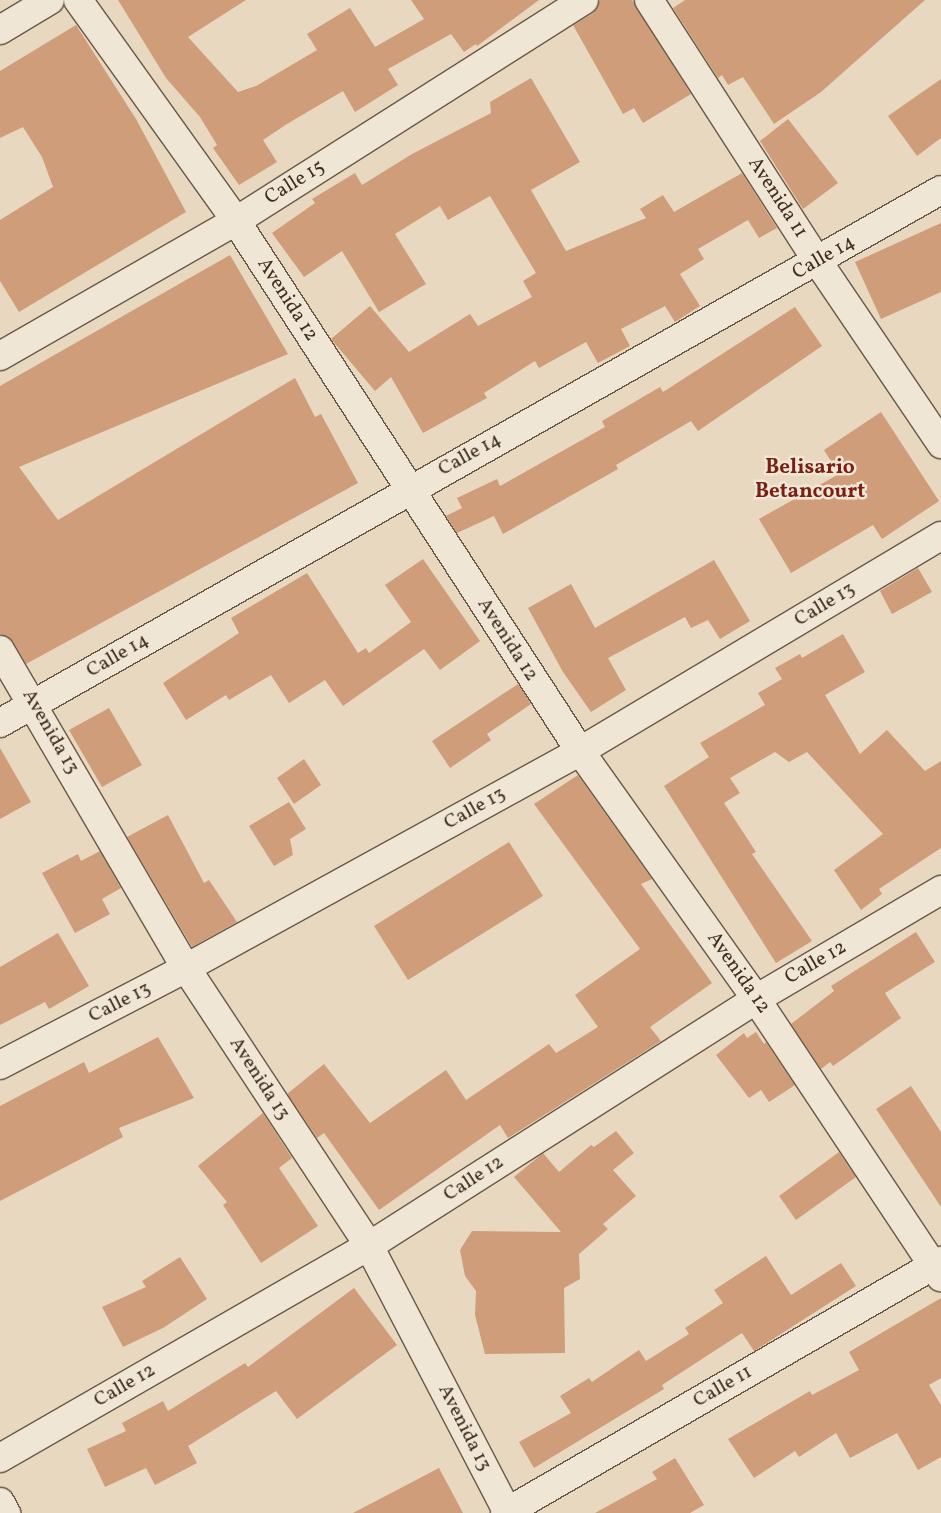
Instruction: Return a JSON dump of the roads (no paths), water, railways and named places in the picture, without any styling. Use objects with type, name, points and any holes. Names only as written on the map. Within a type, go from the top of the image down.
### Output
[{"type":"street","points":[[0,30],[50,0]]},
{"type":"street","name":"Avenida 12","points":[[78,0],[236,221],[408,489],[580,751],[756,998],[938,1267]]},
{"type":"street","name":"Calle 15","points":[[0,356],[236,221],[584,0]]},
{"type":"street","name":"Avenida 11","points":[[649,0],[818,262],[941,444]]},
{"type":"street","name":"Calle 14","points":[[0,723],[408,489],[818,262],[941,190]]},
{"type":"street","name":"Calle 13","points":[[0,1065],[186,968],[580,751],[941,536]]},
{"type":"street","name":"Avenida 13","points":[[0,650],[34,704],[186,968],[369,1246],[507,1513]]},
{"type":"street","name":"Calle 12","points":[[0,1458],[369,1246],[756,998],[941,890]]},
{"type":"street","name":"Calle 11","points":[[507,1513],[938,1267]]},
{"type":"street","points":[[0,1502],[6,1513]]},
{"type":"district","name":"Belisario Betancourt","points":[[810,480]]}]
